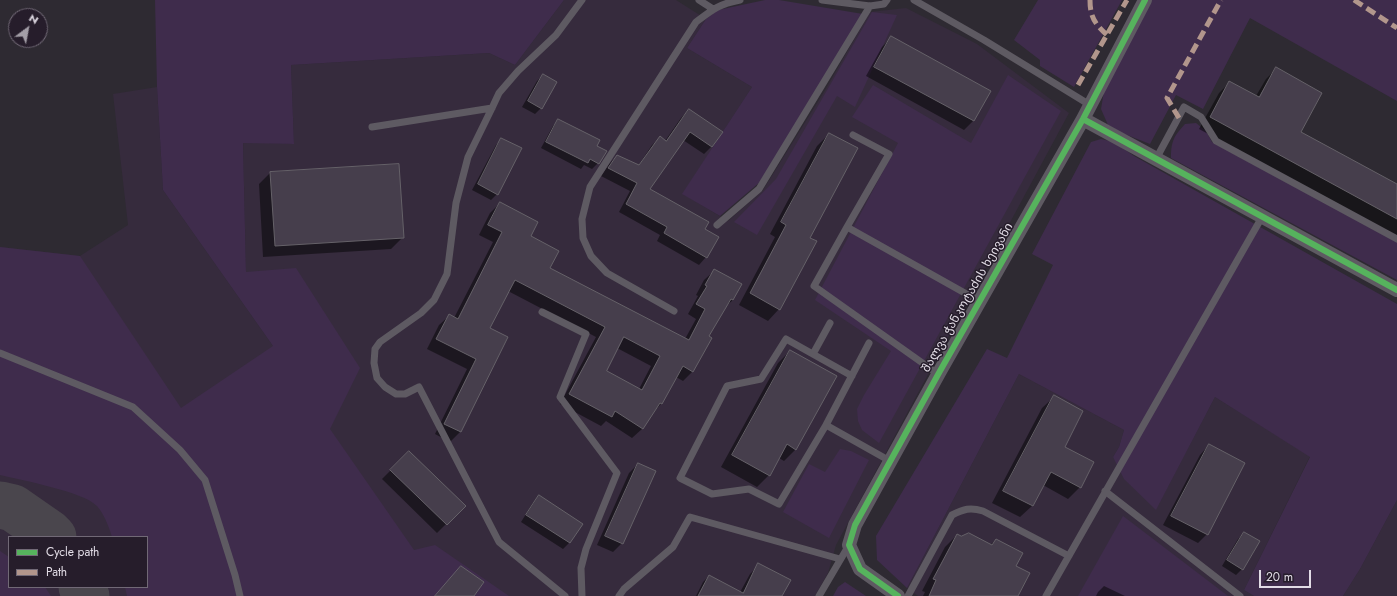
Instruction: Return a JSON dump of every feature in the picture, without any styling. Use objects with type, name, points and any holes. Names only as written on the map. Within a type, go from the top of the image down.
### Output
[{"type":"street","name":"შალვა ჭანკოტაძის ხეივანი","points":[[849,545],[855,525],[938,374],[1083,119],[1145,0]]},
{"type":"street","points":[[1083,119],[1397,290]]},
{"type":"street","points":[[849,545],[860,569],[898,596]]},
{"type":"lane","points":[[565,596],[499,542],[418,387],[405,394],[396,394],[385,387],[377,378],[374,363],[375,349],[380,342],[421,312],[434,300],[447,274],[456,203],[468,157],[499,93],[518,71],[556,35],[582,0]]},
{"type":"lane","points":[[699,0],[713,9]]},
{"type":"lane","points":[[674,311],[607,273],[591,256],[583,238],[582,219],[590,187],[696,22],[713,9],[740,0]]},
{"type":"lane","points":[[822,0],[870,6],[884,4],[887,0]]},
{"type":"lane","points":[[914,0],[984,40],[1090,105]]},
{"type":"lane","points":[[717,225],[760,189],[870,6]]},
{"type":"lane","points":[[1156,159],[1184,107],[1202,117],[1216,141],[1397,239]]},
{"type":"lane","points":[[372,127],[492,108]]},
{"type":"lane","points":[[853,135],[889,154],[814,286],[938,374]]},
{"type":"lane","points":[[1046,596],[1262,217]]},
{"type":"lane","points":[[847,227],[979,301]]},
{"type":"lane","points":[[542,312],[586,334],[560,397],[618,473],[586,549],[581,568],[582,596]]},
{"type":"lane","points":[[813,354],[830,323]]},
{"type":"lane","points":[[852,376],[786,339],[761,378],[727,386],[680,478],[712,494],[749,489],[779,504],[826,425],[852,376],[869,343]]},
{"type":"lane","points":[[0,353],[133,407],[180,450],[205,480],[240,596]]},
{"type":"lane","points":[[826,425],[890,461]]},
{"type":"lane","points":[[1105,491],[1240,596]]},
{"type":"lane","points":[[908,596],[952,515],[962,510],[974,508],[983,511],[1068,556]]},
{"type":"lane","points":[[619,596],[624,589],[673,547],[690,517],[840,559]]},
{"type":"lane","points":[[819,596],[849,545]]},
{"type":"shaded area","points":[[155,0],[564,0],[515,65],[489,53],[291,65],[294,144],[243,143],[246,272],[296,268],[360,368],[330,429],[414,550],[435,545],[509,596],[127,596],[125,588],[148,588],[148,536],[112,536],[102,513],[97,506],[90,501],[66,491],[0,475],[0,247],[80,256],[181,408],[273,346],[163,190],[157,87]]},
{"type":"shaded area","points":[[564,0],[676,0],[706,19],[687,48],[752,87],[683,194],[728,221],[763,190],[824,92],[870,12],[906,8],[977,44],[1069,113],[836,545],[828,573],[815,596],[0,596],[0,247],[80,256],[128,225],[113,94],[157,87],[163,190],[273,346],[246,272],[243,142],[294,144],[291,65],[489,53],[515,65]]},
{"type":"shaded area","points":[[765,0],[779,0],[863,14],[760,182],[720,216],[682,194],[752,87],[687,48],[706,19],[718,10]]},
{"type":"shaded area","points":[[1038,0],[1122,0],[1074,87],[1040,66],[1040,60],[1014,40]]},
{"type":"shaded area","points":[[1152,0],[1397,0],[1397,101],[1250,18],[1203,109],[1176,95],[1150,144],[1122,133],[1108,125],[1101,109],[1104,91]]},
{"type":"shaded area","points":[[872,12],[897,15],[855,107],[837,96],[757,235],[734,222],[776,179]]},
{"type":"shaded area","points":[[1008,75],[1061,111],[879,443],[862,430],[858,421],[857,409],[891,351],[815,300],[898,143],[852,117],[873,85],[971,143]]},
{"type":"shaded area","points":[[1196,123],[1206,131],[1212,142],[1397,242],[1397,280],[1171,158],[1174,139],[1178,132],[1185,124]]},
{"type":"shaded area","points":[[1101,139],[1114,142],[1134,156],[1397,304],[1397,500],[1360,569],[1343,596],[1254,596],[1244,590],[1310,457],[1215,397],[1156,510],[1124,479],[1113,457],[1119,447],[1124,430],[1019,374],[907,588],[877,560],[876,536],[987,349],[1007,358],[1053,265],[1032,254],[1091,142]]},
{"type":"shaded area","points":[[1019,374],[1124,430],[1119,447],[1113,457],[1156,509],[1215,397],[1310,456],[1244,590],[1254,596],[918,596],[907,588]]},
{"type":"shaded area","points":[[840,449],[851,451],[869,460],[829,538],[783,512],[809,464],[825,472]]},
{"type":"shaded area","points":[[1397,500],[1397,596],[1343,596],[1360,569]]},
{"type":"shaded area","points":[[1123,516],[1228,596],[1078,596]]},
{"type":"shaded area","points":[[0,551],[8,556],[8,588],[46,588],[51,596],[0,596]]},
{"type":"shaded area","points":[[845,582],[866,596],[833,596],[838,587]]},
{"type":"building","points":[[891,36],[991,91],[974,121],[874,67]]},
{"type":"building","points":[[1276,67],[1322,93],[1301,132],[1397,184],[1397,219],[1210,117],[1229,81],[1259,97]]},
{"type":"building","points":[[543,74],[557,82],[542,109],[528,101]]},
{"type":"building","points":[[689,109],[723,132],[712,147],[690,132],[650,189],[709,222],[705,229],[719,237],[707,258],[664,233],[667,227],[626,204],[637,183],[608,168],[617,155],[639,165],[660,136],[666,141]]},
{"type":"building","points":[[558,119],[600,140],[597,146],[607,151],[599,164],[590,159],[588,163],[546,142]]},
{"type":"building","points":[[829,133],[858,148],[810,238],[817,241],[780,310],[750,293],[786,225],[781,222]]},
{"type":"building","points":[[501,138],[522,148],[498,195],[478,184]]},
{"type":"building","points":[[399,164],[404,238],[275,246],[270,172]]},
{"type":"building","points":[[500,202],[538,222],[531,236],[559,251],[550,268],[689,340],[705,309],[696,304],[707,286],[705,285],[714,269],[742,284],[733,300],[731,299],[709,336],[712,338],[693,372],[683,366],[662,404],[660,403],[643,429],[615,411],[612,417],[569,394],[605,327],[515,280],[490,328],[508,337],[461,432],[444,424],[476,359],[436,339],[449,314],[458,319],[502,232],[488,225]],"holes":[[[624,337],[660,356],[642,390],[607,371]]]},
{"type":"building","points":[[790,350],[837,376],[796,450],[787,444],[770,476],[732,455]]},
{"type":"building","points":[[1054,395],[1083,411],[1065,447],[1094,462],[1081,488],[1051,472],[1033,506],[1003,491]]},
{"type":"building","points":[[1209,444],[1245,463],[1208,535],[1171,516]]},
{"type":"building","points":[[409,451],[466,506],[447,525],[390,470]]},
{"type":"building","points":[[638,463],[656,471],[623,544],[605,536]]},
{"type":"building","points":[[539,495],[583,524],[570,543],[526,515]]},
{"type":"building","points":[[1244,532],[1260,541],[1243,570],[1227,560]]},
{"type":"building","points":[[969,533],[992,545],[996,539],[1023,553],[1016,566],[1030,573],[1018,596],[929,596],[936,580],[933,579],[957,534],[961,536]]},
{"type":"building","points":[[758,563],[791,580],[782,596],[698,596],[709,575],[743,593]]},
{"type":"building","points":[[461,566],[484,582],[474,596],[435,596]]},
{"type":"taxiway","points":[[0,505],[13,508],[52,536]]},
{"type":"taxiway","points":[[82,588],[86,596]]},
{"type":"marked path","points":[[1090,0],[1092,16],[1099,27],[1107,35]]},
{"type":"marked path","points":[[1078,85],[1127,0]]},
{"type":"marked path","points":[[1179,118],[1167,98],[1221,0]]},
{"type":"marked path","points":[[1354,0],[1397,28]]},
{"type":"cycle path","points":[[898,596],[860,569],[849,545],[855,525],[940,371],[1083,119],[1145,0]]},
{"type":"cycle path","points":[[1083,119],[1397,290]]}]
